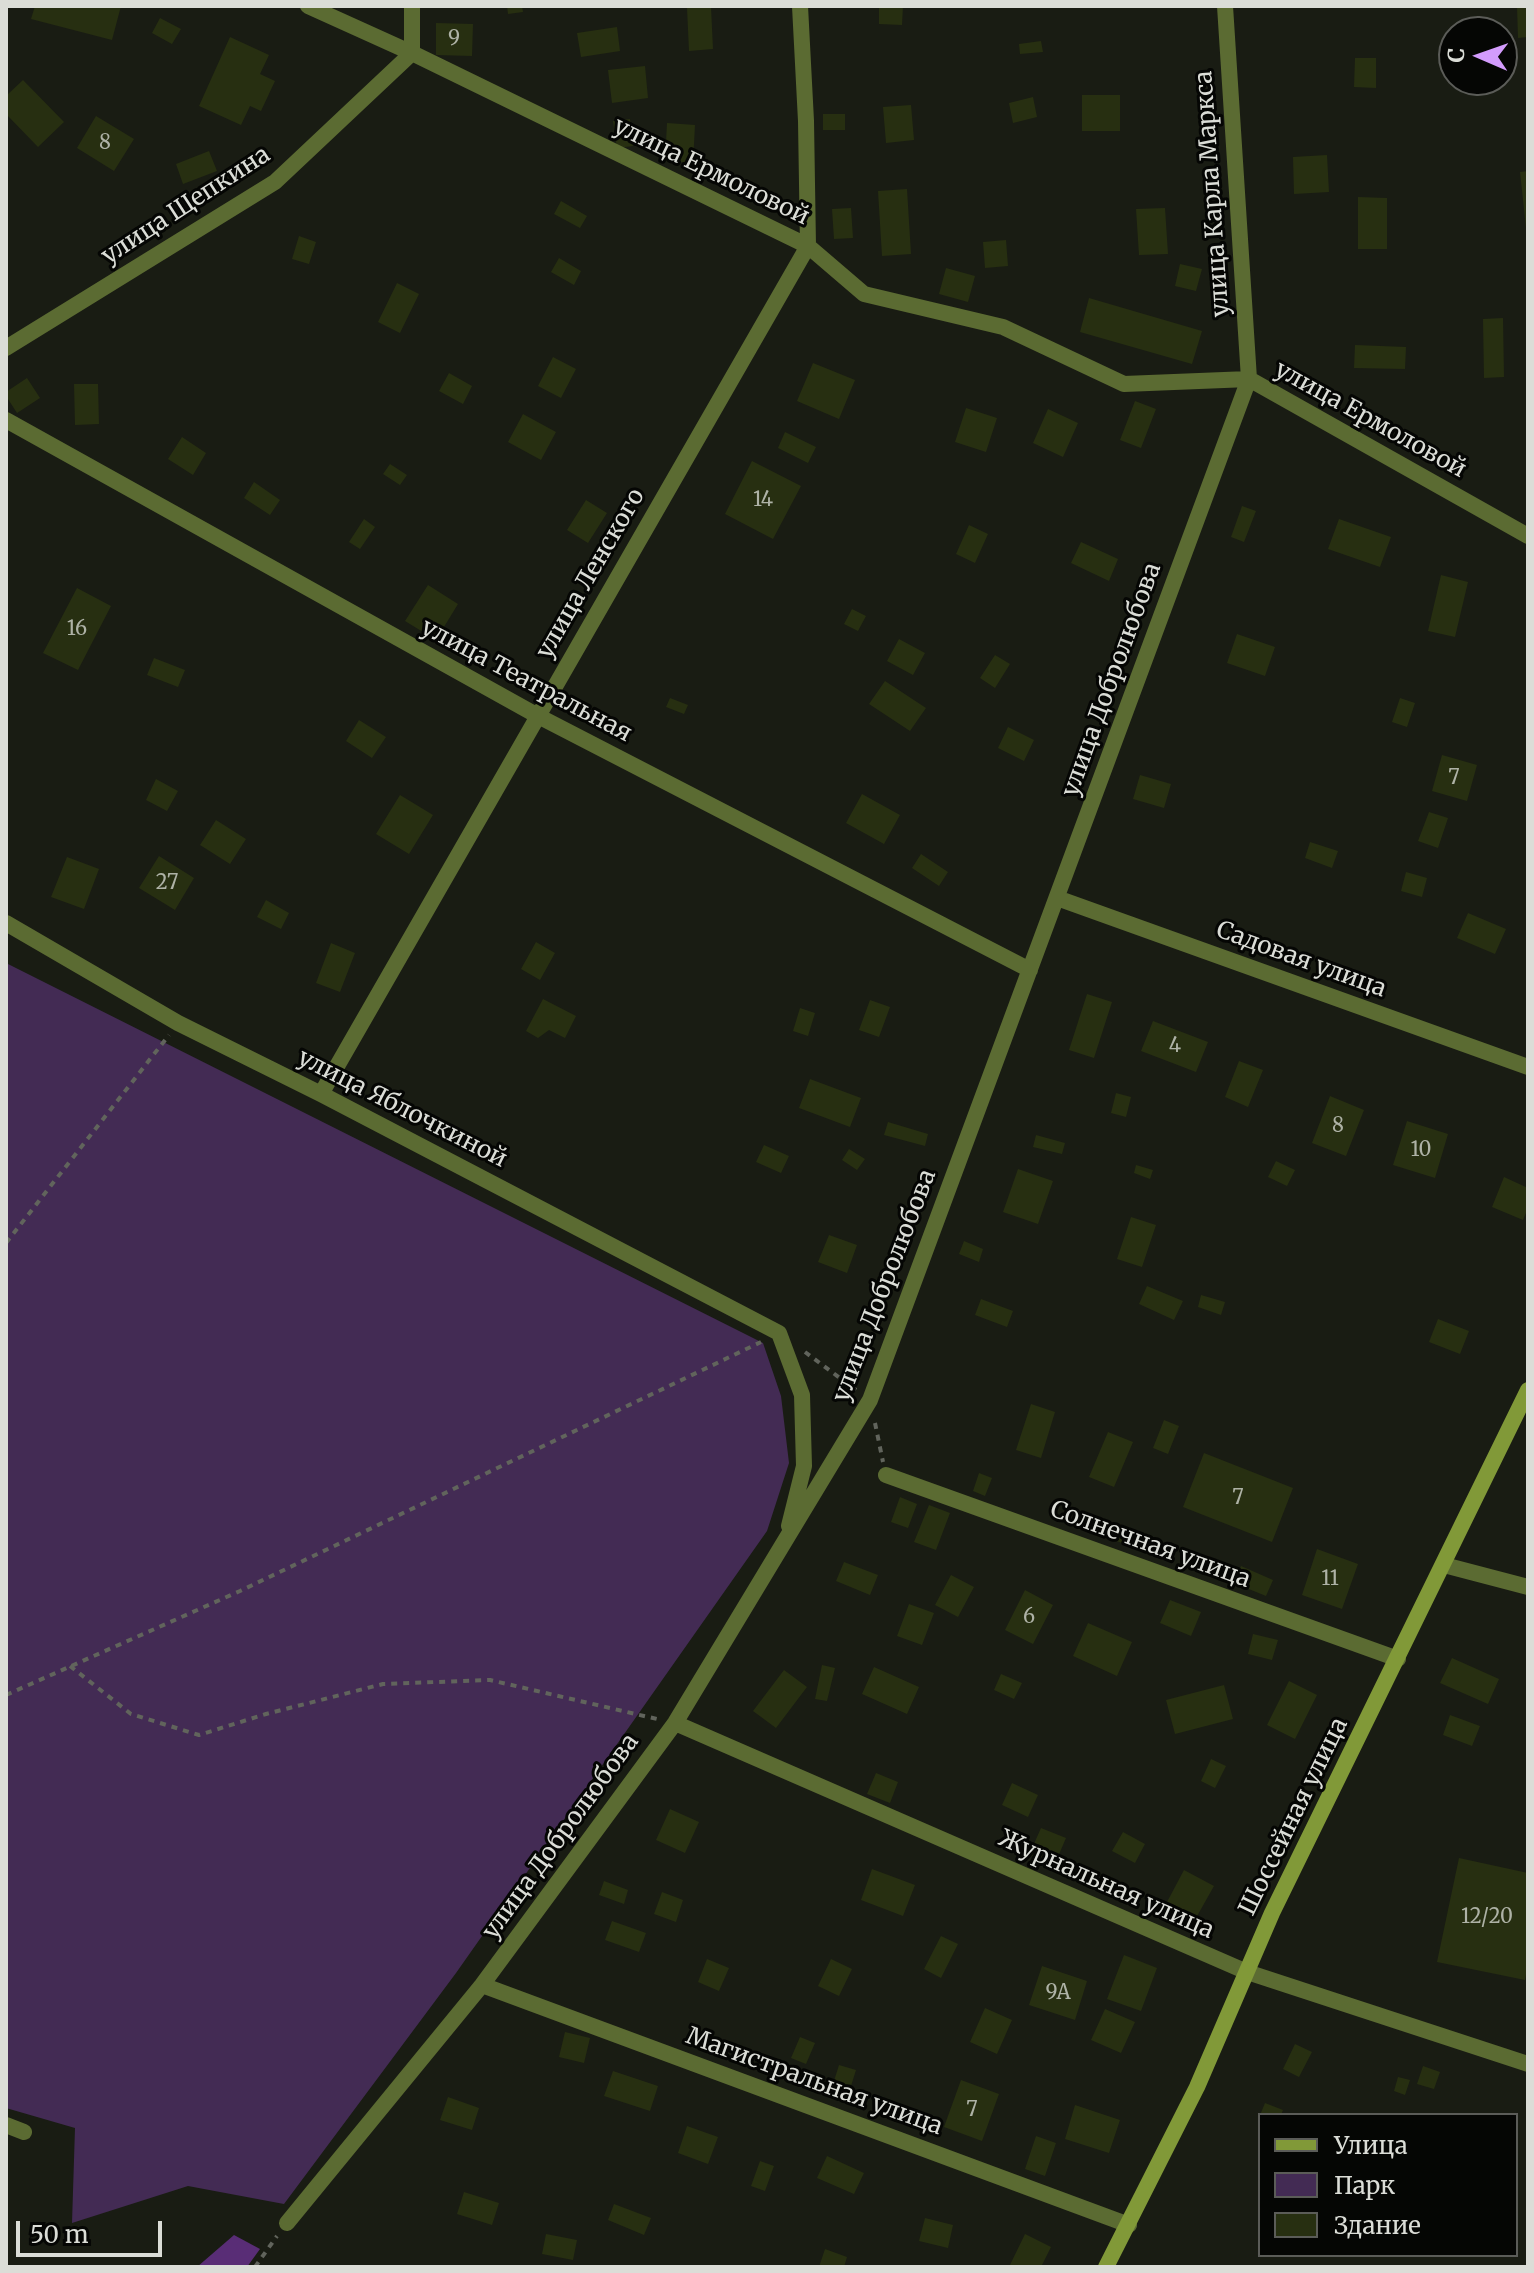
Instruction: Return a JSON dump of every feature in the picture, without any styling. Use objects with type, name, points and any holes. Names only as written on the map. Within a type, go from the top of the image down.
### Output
[{"type":"main road","name":"Шоссейная улица","points":[[1106,2267],[1197,2087],[1272,1913],[1528,1390]]},
{"type":"street","name":"улица Ермоловой","points":[[308,6],[412,53],[808,246],[864,294],[1003,327],[1124,384],[1249,379],[1528,536]]},
{"type":"street","points":[[412,6],[412,53]]},
{"type":"street","points":[[800,6],[808,246]]},
{"type":"street","name":"улица Карла Маркса","points":[[1225,6],[1249,379]]},
{"type":"street","name":"улица Щепкина","points":[[6,348],[275,182],[412,53]]},
{"type":"street","name":"улица Ленского","points":[[321,1094],[808,246]]},
{"type":"street","name":"улица Добролюбова","points":[[287,2223],[482,1985],[675,1723],[870,1400],[1249,379]]},
{"type":"street","name":"улица Театральная","points":[[6,420],[538,716],[1030,970]]},
{"type":"street","name":"Садовая улица","points":[[1057,898],[1528,1067]]},
{"type":"street","name":"улица Яблочкиной","points":[[6,923],[178,1023],[321,1094],[779,1333]]},
{"type":"street","points":[[779,1333],[802,1395],[804,1452],[804,1466],[785,1542]]},
{"type":"street","name":"Солнечная улица","points":[[886,1475],[1398,1659]]},
{"type":"street","points":[[1444,1565],[1528,1587]]},
{"type":"street","name":"Журнальная улица","points":[[675,1723],[1247,1972],[1528,2064]]},
{"type":"street","name":"Магистральная улица","points":[[482,1985],[1129,2225]]},
{"type":"street","points":[[6,2125],[24,2132]]},
{"type":"path","points":[[6,1243],[178,1023]]},
{"type":"path","points":[[6,1695],[240,1591],[779,1333],[870,1400],[886,1475]]},
{"type":"path","points":[[70,1666],[131,1714],[199,1735],[383,1684],[490,1680],[675,1723]]},
{"type":"path","points":[[255,2267],[287,2223]]},
{"type":"green space","points":[[6,963],[763,1343],[781,1396],[789,1463],[767,1531],[456,1973],[284,2204],[188,2186],[72,2223],[75,2128],[6,2108]]},
{"type":"shaded area","points":[[234,2235],[260,2249],[247,2267],[197,2267]]},
{"type":"building","points":[[35,6],[121,6],[112,40],[31,19]]},
{"type":"building","points":[[507,6],[522,6],[523,12],[508,14]]},
{"type":"building","points":[[879,6],[903,6],[902,25],[879,24]]},
{"type":"building","points":[[1517,6],[1528,6],[1528,37],[1518,38]]},
{"type":"building","points":[[711,7],[713,49],[689,51],[687,8]]},
{"type":"building","points":[[160,18],[181,29],[172,44],[152,33]]},
{"type":"building","points":[[436,23],[473,24],[472,56],[436,55]]},
{"type":"building","points":[[617,27],[620,51],[581,57],[577,33]]},
{"type":"building","points":[[230,37],[269,55],[260,74],[275,81],[261,111],[250,106],[241,125],[199,106]]},
{"type":"building","points":[[1041,41],[1043,52],[1020,54],[1019,44]]},
{"type":"building","points":[[1355,58],[1376,58],[1376,88],[1354,87]]},
{"type":"building","points":[[645,66],[648,98],[612,103],[608,70]]},
{"type":"building","points":[[23,80],[64,122],[38,147],[6,114],[6,96]]},
{"type":"building","points":[[1082,95],[1120,95],[1120,131],[1082,131]]},
{"type":"building","points":[[1033,97],[1037,117],[1013,123],[1009,103]]},
{"type":"building","points":[[911,105],[914,140],[886,143],[883,107]]},
{"type":"building","points":[[823,114],[845,114],[845,130],[823,130]]},
{"type":"building","points":[[96,116],[134,139],[114,171],[77,148]]},
{"type":"building","points":[[630,119],[633,146],[617,148],[613,121]]},
{"type":"building","points":[[667,123],[695,125],[693,163],[665,161]]},
{"type":"building","points":[[209,151],[217,171],[183,184],[176,164]]},
{"type":"building","points":[[1327,155],[1329,192],[1294,194],[1293,157]]},
{"type":"building","points":[[1528,171],[1528,228],[1526,228],[1520,172]]},
{"type":"building","points":[[907,189],[911,254],[882,256],[878,191]]},
{"type":"building","points":[[1358,197],[1387,198],[1387,249],[1358,249]]},
{"type":"building","points":[[561,201],[587,216],[580,228],[554,214]]},
{"type":"building","points":[[851,208],[853,238],[834,239],[832,209]]},
{"type":"building","points":[[1165,208],[1168,254],[1139,255],[1136,209]]},
{"type":"building","points":[[299,236],[316,242],[309,264],[292,259]]},
{"type":"building","points":[[1006,240],[1008,266],[985,268],[983,242]]},
{"type":"building","points":[[559,258],[581,271],[574,285],[551,272]]},
{"type":"building","points":[[1180,264],[1202,269],[1196,291],[1175,286]]},
{"type":"building","points":[[946,268],[975,276],[968,302],[939,294]]},
{"type":"building","points":[[397,283],[419,294],[400,333],[378,322]]},
{"type":"building","points":[[1089,298],[1202,331],[1192,364],[1080,332]]},
{"type":"building","points":[[1503,318],[1504,377],[1484,378],[1483,319]]},
{"type":"building","points":[[1355,345],[1406,347],[1405,369],[1354,368]]},
{"type":"building","points":[[553,357],[576,369],[561,398],[538,386]]},
{"type":"building","points":[[813,363],[855,380],[839,419],[797,401]]},
{"type":"building","points":[[449,373],[472,386],[463,404],[439,391]]},
{"type":"building","points":[[27,378],[40,398],[17,413],[6,392]]},
{"type":"building","points":[[74,384],[98,384],[99,424],[75,425]]},
{"type":"building","points":[[1135,401],[1156,409],[1141,448],[1120,440]]},
{"type":"building","points":[[966,408],[997,418],[986,452],[955,442]]},
{"type":"building","points":[[1048,409],[1078,423],[1063,457],[1033,443]]},
{"type":"building","points":[[523,414],[556,432],[541,460],[508,442]]},
{"type":"building","points":[[785,432],[816,447],[808,463],[778,448]]},
{"type":"building","points":[[182,437],[206,453],[193,475],[168,459]]},
{"type":"building","points":[[752,461],[801,486],[773,539],[725,514]]},
{"type":"building","points":[[390,464],[407,475],[400,485],[383,474]]},
{"type":"building","points":[[254,482],[280,500],[270,515],[244,498]]},
{"type":"building","points":[[586,500],[607,513],[588,543],[567,530]]},
{"type":"building","points":[[1242,506],[1256,511],[1244,542],[1231,537]]},
{"type":"building","points":[[364,519],[375,527],[360,549],[349,542]]},
{"type":"building","points":[[1339,519],[1391,537],[1380,567],[1328,549]]},
{"type":"building","points":[[969,525],[988,534],[975,563],[956,554]]},
{"type":"building","points":[[1081,542],[1118,559],[1109,581],[1071,563]]},
{"type":"building","points":[[1441,575],[1468,582],[1455,637],[1428,631]]},
{"type":"building","points":[[428,585],[458,604],[436,640],[405,621]]},
{"type":"building","points":[[77,588],[111,606],[78,670],[43,653]]},
{"type":"building","points":[[852,609],[866,616],[858,631],[844,624]]},
{"type":"building","points":[[1237,634],[1275,647],[1265,676],[1227,663]]},
{"type":"building","points":[[899,639],[925,653],[913,675],[887,661]]},
{"type":"building","points":[[995,655],[1010,664],[995,688],[980,678]]},
{"type":"building","points":[[154,658],[185,670],[178,687],[147,675]]},
{"type":"building","points":[[885,681],[926,708],[910,731],[869,704]]},
{"type":"building","points":[[670,698],[688,705],[684,714],[666,707]]},
{"type":"building","points":[[1400,698],[1415,703],[1407,727],[1392,722]]},
{"type":"building","points":[[359,720],[386,737],[372,758],[346,741]]},
{"type":"building","points":[[1008,727],[1034,740],[1024,761],[998,748]]},
{"type":"building","points":[[1442,755],[1477,765],[1467,801],[1432,791]]},
{"type":"building","points":[[1140,775],[1171,784],[1164,808],[1133,799]]},
{"type":"building","points":[[156,779],[178,791],[167,811],[146,800]]},
{"type":"building","points":[[862,794],[900,815],[884,844],[846,823]]},
{"type":"building","points":[[400,795],[433,815],[409,854],[376,834]]},
{"type":"building","points":[[1429,812],[1448,818],[1438,848],[1418,841]]},
{"type":"building","points":[[216,820],[246,839],[230,864],[200,845]]},
{"type":"building","points":[[1310,842],[1338,851],[1332,868],[1305,858]]},
{"type":"building","points":[[921,854],[948,872],[939,886],[912,868]]},
{"type":"building","points":[[159,856],[194,878],[175,910],[139,888]]},
{"type":"building","points":[[67,857],[99,869],[84,909],[51,897]]},
{"type":"building","points":[[1406,872],[1427,878],[1422,897],[1401,891]]},
{"type":"building","points":[[266,900],[289,913],[281,929],[257,917]]},
{"type":"building","points":[[1468,913],[1506,929],[1495,954],[1457,938]]},
{"type":"building","points":[[536,942],[555,953],[540,980],[521,969]]},
{"type":"building","points":[[331,943],[355,953],[340,992],[316,983]]},
{"type":"building","points":[[1087,994],[1112,1002],[1094,1058],[1069,1050]]},
{"type":"building","points":[[543,999],[576,1016],[565,1038],[549,1030],[538,1038],[526,1031]]},
{"type":"building","points":[[870,1000],[890,1007],[879,1037],[859,1030]]},
{"type":"building","points":[[800,1008],[815,1013],[808,1036],[793,1031]]},
{"type":"building","points":[[1153,1021],[1208,1042],[1196,1072],[1141,1051]]},
{"type":"building","points":[[1239,1061],[1263,1070],[1248,1107],[1225,1097]]},
{"type":"building","points":[[810,1079],[861,1098],[850,1127],[799,1108]]},
{"type":"building","points":[[1116,1093],[1131,1097],[1126,1117],[1111,1113]]},
{"type":"building","points":[[1330,1096],[1364,1110],[1346,1156],[1312,1143]]},
{"type":"building","points":[[1407,1121],[1448,1134],[1435,1178],[1393,1165]]},
{"type":"building","points":[[888,1122],[928,1134],[925,1146],[884,1135]]},
{"type":"building","points":[[1036,1135],[1065,1143],[1062,1154],[1033,1147]]},
{"type":"building","points":[[764,1145],[789,1156],[781,1173],[756,1162]]},
{"type":"building","points":[[849,1149],[865,1159],[857,1170],[842,1160]]},
{"type":"building","points":[[1276,1161],[1295,1170],[1287,1186],[1268,1177]]},
{"type":"building","points":[[1136,1165],[1153,1170],[1150,1179],[1134,1173]]},
{"type":"building","points":[[1018,1169],[1053,1181],[1038,1224],[1003,1212]]},
{"type":"building","points":[[1504,1177],[1528,1188],[1528,1208],[1523,1220],[1492,1207]]},
{"type":"building","points":[[1131,1217],[1156,1225],[1142,1267],[1117,1259]]},
{"type":"building","points":[[829,1235],[857,1245],[847,1273],[818,1262]]},
{"type":"building","points":[[964,1241],[983,1249],[979,1262],[959,1254]]},
{"type":"building","points":[[1147,1286],[1183,1301],[1174,1320],[1139,1304]]},
{"type":"building","points":[[1201,1295],[1225,1302],[1221,1315],[1198,1307]]},
{"type":"building","points":[[981,1299],[1013,1311],[1007,1327],[975,1315]]},
{"type":"building","points":[[1438,1319],[1469,1331],[1460,1354],[1429,1342]]},
{"type":"building","points":[[1031,1404],[1055,1412],[1041,1458],[1016,1450]]},
{"type":"building","points":[[1164,1420],[1179,1426],[1168,1454],[1153,1448]]},
{"type":"building","points":[[1108,1432],[1133,1442],[1114,1487],[1089,1477]]},
{"type":"building","points":[[1204,1453],[1293,1488],[1272,1542],[1183,1507]]},
{"type":"building","points":[[979,1473],[992,1478],[985,1496],[973,1491]]},
{"type":"building","points":[[900,1497],[917,1504],[908,1528],[891,1522]]},
{"type":"building","points":[[929,1505],[950,1513],[936,1550],[914,1542]]},
{"type":"building","points":[[1113,1522],[1152,1536],[1147,1551],[1107,1538]]},
{"type":"building","points":[[1317,1549],[1358,1564],[1342,1609],[1302,1595]]},
{"type":"building","points":[[844,1562],[878,1575],[870,1595],[836,1581]]},
{"type":"building","points":[[1241,1566],[1273,1580],[1266,1596],[1234,1583]]},
{"type":"building","points":[[951,1575],[974,1587],[958,1617],[935,1605]]},
{"type":"building","points":[[1025,1590],[1053,1605],[1033,1644],[1005,1630]]},
{"type":"building","points":[[1170,1600],[1201,1612],[1191,1636],[1160,1623]]},
{"type":"building","points":[[909,1604],[934,1613],[922,1645],[897,1636]]},
{"type":"building","points":[[1088,1623],[1132,1642],[1117,1676],[1073,1656]]},
{"type":"building","points":[[1253,1634],[1278,1640],[1272,1660],[1248,1654]]},
{"type":"building","points":[[1452,1658],[1499,1679],[1488,1704],[1440,1683]]},
{"type":"building","points":[[822,1665],[835,1668],[827,1701],[815,1699]]},
{"type":"building","points":[[874,1667],[919,1687],[907,1714],[862,1694]]},
{"type":"building","points":[[784,1670],[807,1687],[776,1728],[753,1711]]},
{"type":"building","points":[[1001,1674],[1022,1683],[1014,1699],[994,1690]]},
{"type":"building","points":[[1289,1681],[1317,1695],[1295,1739],[1267,1725]]},
{"type":"building","points":[[1224,1685],[1233,1719],[1175,1734],[1166,1700]]},
{"type":"building","points":[[1450,1715],[1480,1726],[1472,1746],[1443,1735]]},
{"type":"building","points":[[1211,1759],[1226,1766],[1215,1788],[1201,1781]]},
{"type":"building","points":[[876,1773],[898,1782],[890,1803],[867,1794]]},
{"type":"building","points":[[1012,1783],[1038,1795],[1028,1817],[1002,1805]]},
{"type":"building","points":[[670,1809],[699,1822],[685,1853],[656,1840]]},
{"type":"building","points":[[1041,1828],[1066,1838],[1054,1866],[1029,1855]]},
{"type":"building","points":[[1123,1832],[1145,1844],[1135,1863],[1112,1851]]},
{"type":"building","points":[[1459,1858],[1528,1873],[1528,1964],[1525,1980],[1437,1962]]},
{"type":"building","points":[[872,1869],[915,1885],[903,1916],[861,1900]]},
{"type":"building","points":[[1184,1870],[1214,1886],[1196,1918],[1167,1902]]},
{"type":"building","points":[[604,1881],[628,1890],[624,1904],[599,1895]]},
{"type":"building","points":[[662,1892],[683,1900],[676,1922],[654,1914]]},
{"type":"building","points":[[612,1921],[646,1933],[639,1952],[605,1940]]},
{"type":"building","points":[[941,1936],[958,1944],[941,1978],[924,1969]]},
{"type":"building","points":[[1124,1955],[1157,1968],[1141,2011],[1107,1999]]},
{"type":"building","points":[[707,1959],[729,1968],[719,1991],[698,1982]]},
{"type":"building","points":[[831,1959],[852,1969],[839,1996],[818,1986]]},
{"type":"building","points":[[1042,1966],[1087,1981],[1075,2020],[1029,2005]]},
{"type":"building","points":[[985,2008],[1012,2020],[997,2054],[970,2042]]},
{"type":"building","points":[[1105,2009],[1135,2022],[1121,2053],[1091,2040]]},
{"type":"building","points":[[565,2032],[590,2038],[584,2063],[559,2057]]},
{"type":"building","points":[[800,2037],[815,2043],[806,2064],[791,2058]]},
{"type":"building","points":[[1295,2044],[1312,2052],[1299,2077],[1283,2069]]},
{"type":"building","points":[[839,2065],[856,2070],[846,2102],[829,2097]]},
{"type":"building","points":[[1423,2066],[1440,2072],[1434,2089],[1417,2084]]},
{"type":"building","points":[[613,2071],[658,2086],[650,2111],[604,2096]]},
{"type":"building","points":[[1398,2077],[1410,2080],[1405,2095],[1394,2091]]},
{"type":"building","points":[[961,2080],[999,2094],[982,2141],[944,2127]]},
{"type":"building","points":[[448,2097],[479,2108],[472,2130],[440,2120]]},
{"type":"building","points":[[1265,2103],[1283,2110],[1282,2113],[1261,2113]]},
{"type":"building","points":[[1075,2105],[1120,2120],[1109,2153],[1065,2139]]},
{"type":"building","points":[[687,2126],[718,2137],[708,2164],[678,2153]]},
{"type":"building","points":[[1036,2136],[1056,2143],[1045,2176],[1025,2169]]},
{"type":"building","points":[[827,2156],[864,2173],[854,2194],[817,2178]]},
{"type":"building","points":[[760,2161],[774,2166],[765,2191],[751,2186]]},
{"type":"building","points":[[464,2192],[499,2203],[492,2225],[457,2214]]},
{"type":"building","points":[[614,2204],[651,2218],[644,2235],[608,2220]]},
{"type":"building","points":[[925,2218],[953,2225],[948,2248],[919,2241]]},
{"type":"building","points":[[546,2234],[577,2240],[573,2260],[542,2254]]},
{"type":"building","points":[[1025,2234],[1051,2247],[1041,2267],[1009,2267]]},
{"type":"building","points":[[825,2249],[847,2257],[844,2267],[819,2267]]}]
